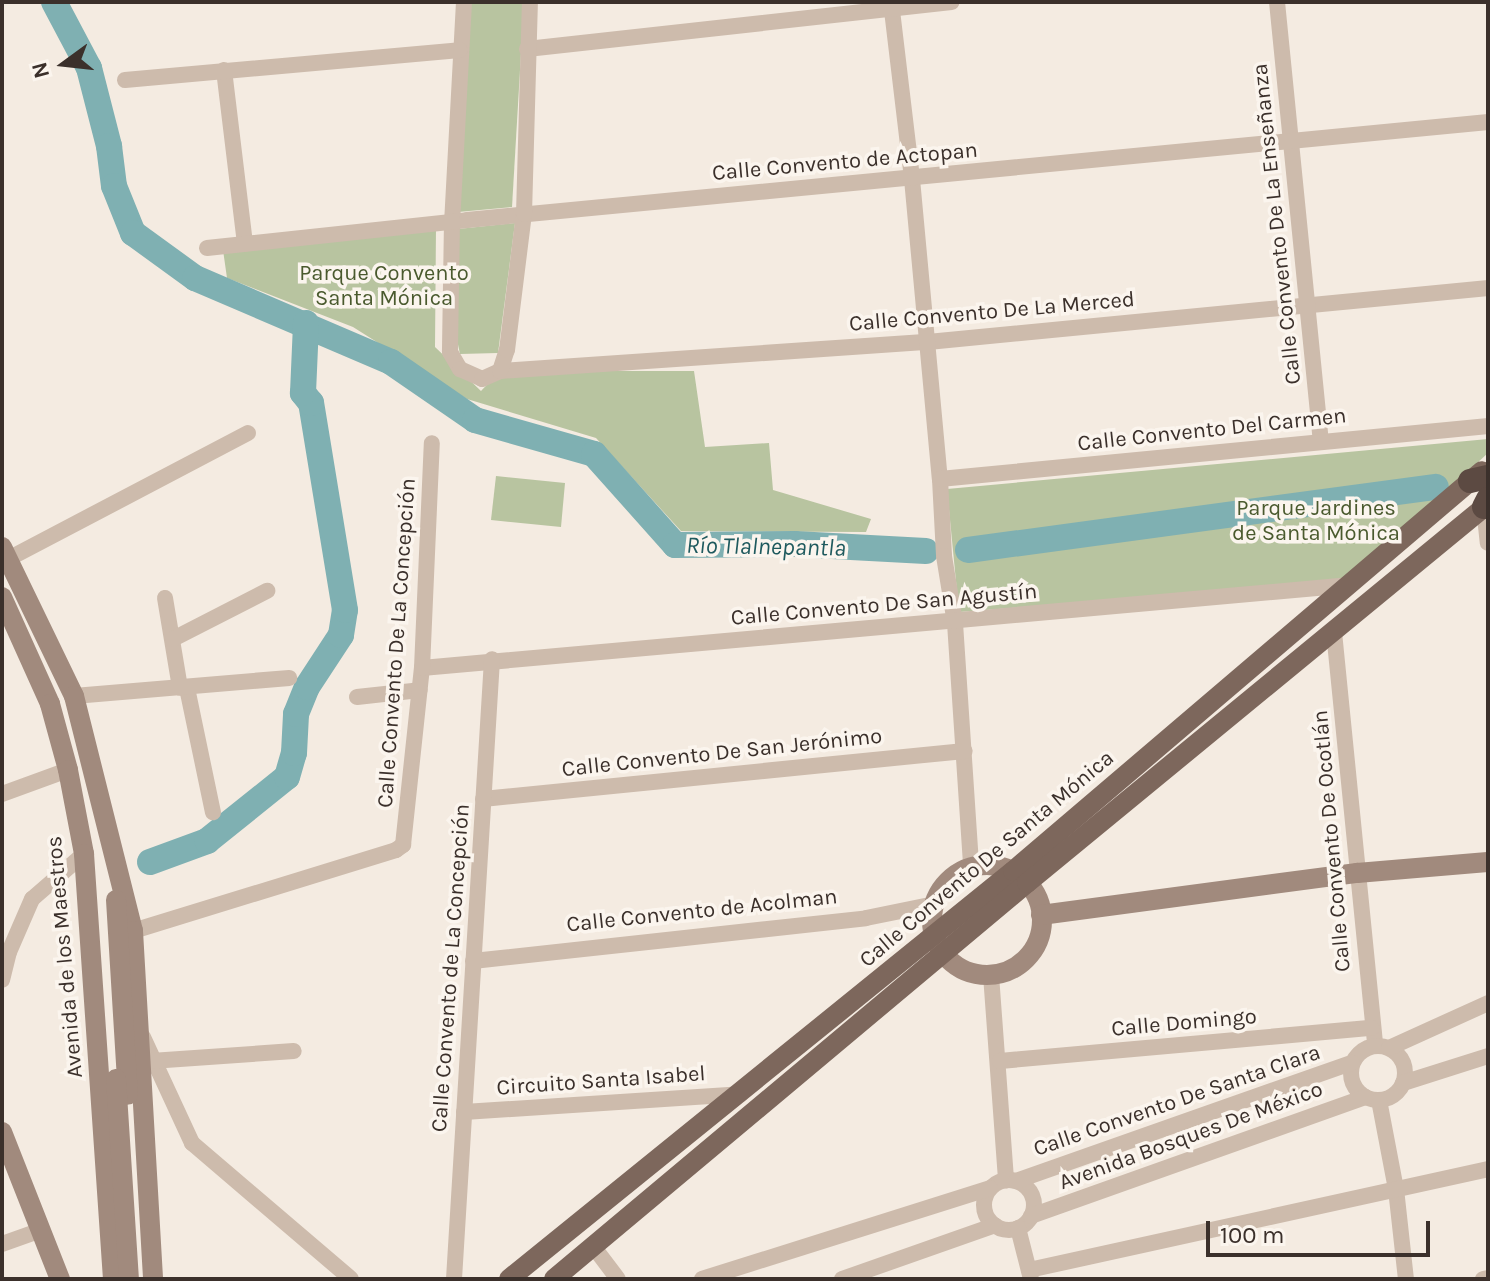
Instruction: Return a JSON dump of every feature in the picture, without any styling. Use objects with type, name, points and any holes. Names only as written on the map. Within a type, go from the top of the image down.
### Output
[{"type":"main road","name":"Calle Convento De Santa Mónica","points":[[1020,877],[1350,585],[1482,474]]},
{"type":"main road","name":"Calle Convento De Santa Mónica","points":[[554,1279],[939,944],[1334,632],[1487,504]]},
{"type":"main road","points":[[5,553],[74,696],[133,931],[153,1279]]},
{"type":"main road","name":"Avenida de los Maestros","points":[[2,597],[50,704],[68,770],[84,854],[113,1279]]},
{"type":"main road","points":[[111,846],[110,910],[129,1279]]},
{"type":"main road","points":[[84,854],[110,910],[140,1279]]},
{"type":"main road","points":[[1041,915],[1357,873],[1488,862]]},
{"type":"main road","points":[[990,865],[1020,877],[1041,915],[1041,927],[1033,950],[1015,967],[991,975],[965,970],[939,944],[935,904],[950,880],[971,867],[990,865]]},
{"type":"main road","name":"Calle Convento De Santa Mónica","points":[[509,1279],[742,1094],[939,944]]},
{"type":"main road","points":[[2,1132],[7,1157],[60,1279]]},
{"type":"street","points":[[464,2],[452,221],[450,352],[460,369],[482,379],[500,371],[507,350],[524,214],[530,2]]},
{"type":"street","points":[[527,49],[891,5],[951,2]]},
{"type":"street","name":"Calle Convento De La Enseñanza","points":[[1277,2],[1321,441]]},
{"type":"street","points":[[891,5],[928,342],[943,551],[955,623],[971,867]]},
{"type":"street","points":[[125,80],[460,50]]},
{"type":"street","points":[[224,70],[245,244]]},
{"type":"street","name":"Calle Convento de Actopan","points":[[207,248],[452,221],[1488,122]]},
{"type":"street","name":"Calle Convento De La Merced","points":[[500,371],[928,342],[1488,288]]},
{"type":"street","name":"Calle Convento Del Carmen","points":[[940,479],[1488,426]]},
{"type":"street","points":[[5,553],[248,433]]},
{"type":"street","name":"Calle Convento De La Concepción","points":[[133,931],[396,850],[403,845],[422,668],[432,443]]},
{"type":"street","points":[[1487,504],[1488,543]]},
{"type":"street","name":"Calle Convento De San Agustín","points":[[422,668],[492,659],[955,623],[1350,585]]},
{"type":"street","points":[[173,639],[267,591]]},
{"type":"street","points":[[165,598],[213,812]]},
{"type":"street","name":"Calle Convento De Ocotlán","points":[[1334,632],[1372,1028],[1382,1046]]},
{"type":"street","name":"Calle Convento de La Concepción","points":[[454,1279],[492,659]]},
{"type":"street","points":[[74,696],[289,678]]},
{"type":"street","points":[[357,697],[420,690]]},
{"type":"street","name":"Calle Convento De San Jerónimo","points":[[483,799],[965,751]]},
{"type":"street","points":[[2,794],[68,770]]},
{"type":"street","points":[[2,980],[9,952],[32,899],[84,854]]},
{"type":"street","name":"Calle Convento de Acolman","points":[[473,961],[866,918],[935,904]]},
{"type":"street","points":[[991,975],[1000,1061],[1004,1183],[984,1207],[995,1225],[1006,1229],[1024,1222]]},
{"type":"street","points":[[1406,1279],[1396,1189],[1372,1098],[1353,1084],[1352,1063],[1361,1051],[1382,1046],[1488,1003]]},
{"type":"street","name":"Calle Domingo","points":[[1000,1061],[1372,1028]]},
{"type":"street","points":[[140,1029],[182,1129],[202,1154],[351,1279]]},
{"type":"street","points":[[1372,1098],[1395,1094],[1403,1083],[1403,1063],[1382,1046]]},
{"type":"street","points":[[151,1061],[294,1051]]},
{"type":"street","points":[[1403,1083],[1488,1056]]},
{"type":"street","name":"Calle Convento De Santa Clara","points":[[702,1279],[1004,1183],[1352,1063]]},
{"type":"street","name":"Circuito Santa Isabel","points":[[464,1112],[742,1094]]},
{"type":"street","name":"Avenida Bosques De México","points":[[1024,1222],[1372,1098]]},
{"type":"street","points":[[1004,1183],[1032,1195],[1024,1222],[1030,1274],[1488,1169]]},
{"type":"street","points":[[842,1279],[995,1225]]},
{"type":"street","points":[[2,1244],[41,1230]]},
{"type":"street","points":[[593,1246],[618,1279]]},
{"type":"green space","points":[[471,2],[524,2],[512,207],[458,212]]},
{"type":"green space","points":[[515,223],[498,353],[460,354],[456,335],[458,229]]},
{"type":"green space","name":"Parque Convento Santa Mónica","points":[[436,228],[435,347],[481,391],[500,371],[694,371],[705,447],[769,443],[773,490],[871,519],[866,532],[681,531],[596,438],[467,399],[353,327],[227,278],[223,250]]},
{"type":"green space","name":"Parque Jardines de Santa Mónica","points":[[1488,439],[1488,453],[1347,583],[959,612],[947,489]]},
{"type":"green space","points":[[496,476],[565,483],[561,527],[491,520]]},
{"type":"waterway","name":"Río Tlalnepantla","points":[[54,2],[89,68],[109,146],[114,186],[133,233],[195,278],[391,362],[475,420],[594,454],[675,545],[795,544],[926,551]]},
{"type":"waterway","points":[[150,862],[207,841],[287,777],[294,753],[296,714],[307,687],[341,635],[345,610],[311,403],[303,393],[306,323]]},
{"type":"waterway","name":"Río Tlalnepantla","points":[[968,550],[1436,487]]}]
